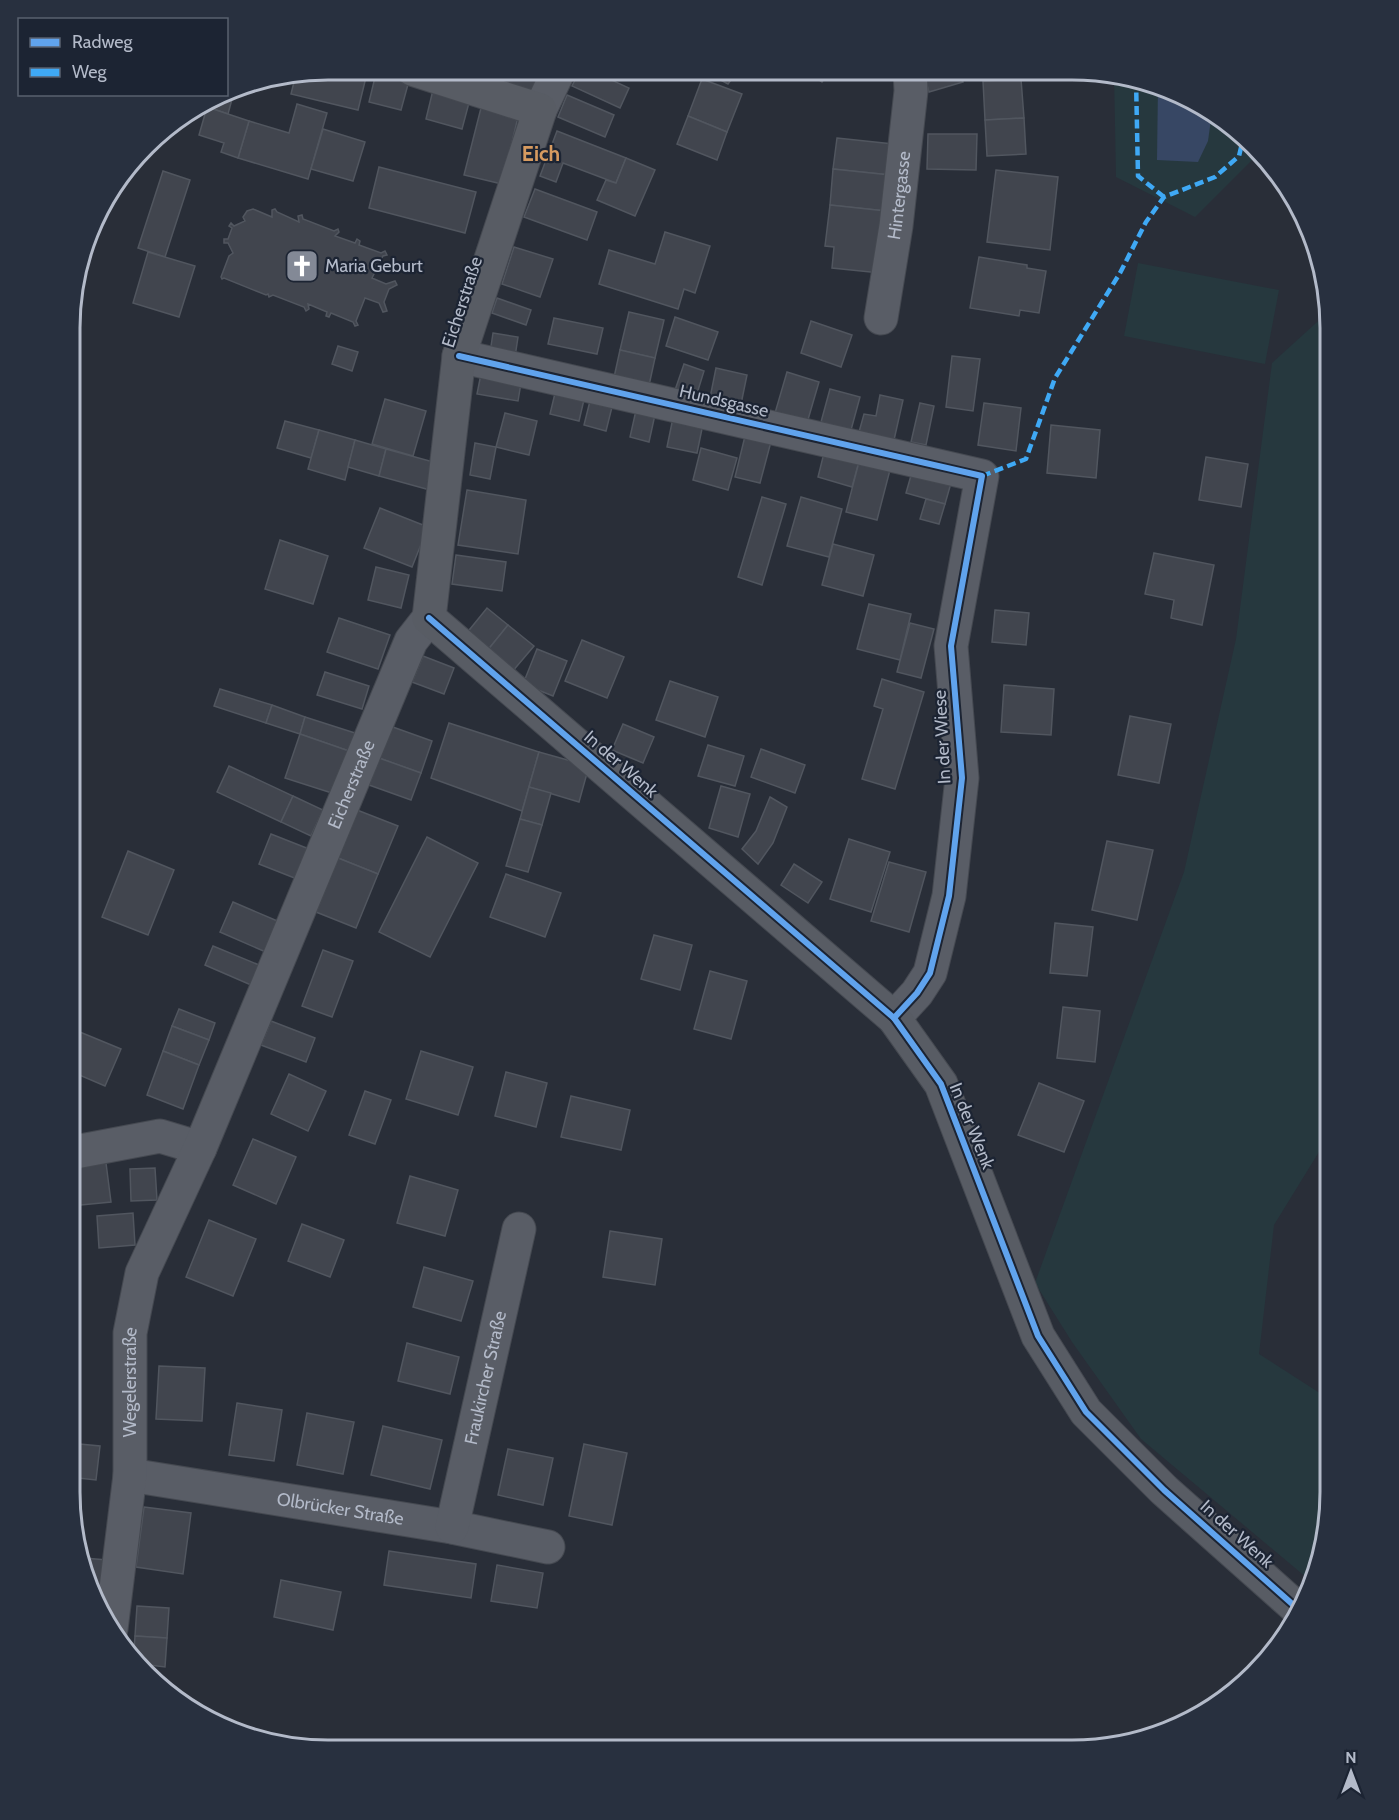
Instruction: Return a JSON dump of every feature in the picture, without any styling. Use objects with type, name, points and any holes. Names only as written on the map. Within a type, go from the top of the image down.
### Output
[{"type":"street","points":[[446,80],[540,110]]},
{"type":"street","name":"Eicherstraße","points":[[200,1148],[411,641],[429,618],[459,356],[540,110],[554,80]]},
{"type":"street","name":"Hintergasse","points":[[881,318],[896,226],[910,80]]},
{"type":"street","name":"Hundsgasse","points":[[459,356],[982,476]]},
{"type":"street","name":"In der Wiese","points":[[894,1018],[917,993],[930,973],[948,896],[962,778],[951,646],[982,476]]},
{"type":"street","name":"In der Wenk","points":[[429,618],[894,1018],[941,1084],[1038,1336],[1086,1412],[1164,1490],[1293,1604]]},
{"type":"street","points":[[80,1151],[160,1136],[200,1148]]},
{"type":"street","name":"Wegelerstraße","points":[[113,1615],[130,1475],[130,1333],[142,1273],[200,1148]]},
{"type":"street","name":"Fraukircher Straße","points":[[452,1527],[519,1229]]},
{"type":"street","name":"Olbrücker Straße","points":[[130,1475],[452,1527],[548,1547]]},
{"type":"shaded area","points":[[1114,83],[1166,98],[1196,113],[1235,141],[1253,159],[1195,217],[1116,177]]},
{"type":"shaded area","points":[[1138,263],[1279,290],[1265,364],[1124,336]]},
{"type":"shaded area","points":[[1320,320],[1320,1150],[1274,1225],[1259,1354],[1320,1393],[1319,1509],[1315,1541],[1305,1576],[1141,1439],[1072,1342],[1035,1283],[1184,872],[1236,639],[1272,363]]},
{"type":"water","points":[[1158,95],[1181,105],[1211,122],[1208,141],[1198,162],[1157,160]]},
{"type":"building","points":[[365,80],[358,110],[291,94],[294,82]]},
{"type":"building","points":[[374,80],[409,80],[401,110],[369,102]]},
{"type":"building","points":[[497,80],[538,80],[533,93]]},
{"type":"building","points":[[575,80],[612,80],[629,88],[620,108],[572,86]]},
{"type":"building","points":[[702,80],[742,94],[727,132],[688,116]]},
{"type":"building","points":[[926,80],[962,80],[963,82],[929,92]]},
{"type":"building","points":[[1021,80],[1024,118],[985,120],[983,81]]},
{"type":"building","points":[[433,90],[470,99],[462,129],[426,119]]},
{"type":"building","points":[[567,95],[614,115],[605,137],[558,117]]},
{"type":"building","points":[[232,98],[228,114],[212,108]]},
{"type":"building","points":[[297,104],[327,113],[308,179],[238,158],[249,121],[289,133]]},
{"type":"building","points":[[211,108],[249,121],[238,158],[221,152],[224,143],[199,135],[206,112]]},
{"type":"building","points":[[481,108],[518,117],[502,184],[464,175]]},
{"type":"building","points":[[688,116],[727,132],[717,160],[677,144]]},
{"type":"building","points":[[1024,118],[1026,154],[987,156],[985,120]]},
{"type":"building","points":[[323,129],[365,142],[353,181],[311,169]]},
{"type":"building","points":[[557,131],[626,158],[616,183],[563,163],[556,182],[540,176]]},
{"type":"building","points":[[928,134],[977,134],[976,170],[927,169]]},
{"type":"building","points":[[837,138],[893,144],[890,175],[833,169]]},
{"type":"building","points":[[626,158],[655,170],[635,216],[597,200],[606,180],[616,183]]},
{"type":"building","points":[[379,167],[476,192],[465,233],[369,208]]},
{"type":"building","points":[[833,169],[890,175],[886,211],[830,205]]},
{"type":"building","points":[[996,170],[1058,177],[1050,250],[987,242]]},
{"type":"building","points":[[163,171],[190,180],[165,257],[138,248]]},
{"type":"building","points":[[535,189],[597,212],[587,240],[524,217]]},
{"type":"building","points":[[830,205],[886,211],[880,273],[832,268],[834,247],[825,246]]},
{"type":"building","name":"Maria Geburt","points":[[253,209],[272,217],[272,210],[275,209],[299,222],[298,216],[302,215],[303,219],[334,231],[338,229],[339,232],[335,236],[355,243],[357,239],[360,241],[359,245],[381,253],[385,251],[387,255],[383,256],[372,278],[386,284],[395,281],[397,285],[389,289],[384,302],[387,311],[383,312],[379,303],[365,298],[356,321],[358,325],[355,326],[353,322],[331,313],[329,317],[326,316],[327,312],[308,304],[309,309],[306,311],[304,307],[273,295],[269,297],[268,294],[222,279],[229,256],[233,253],[228,243],[224,243],[224,239],[228,239],[232,228],[229,226],[231,223],[234,226],[245,221],[243,217],[247,211]]},
{"type":"building","points":[[665,232],[710,246],[695,293],[684,289],[678,309],[599,284],[609,250],[655,264]]},
{"type":"building","points":[[514,247],[553,259],[540,297],[502,284]]},
{"type":"building","points":[[148,252],[195,266],[179,317],[133,303]]},
{"type":"building","points":[[979,257],[1027,265],[1027,268],[1046,271],[1039,313],[1020,310],[1019,316],[970,308]]},
{"type":"building","points":[[497,298],[531,310],[526,325],[492,313]]},
{"type":"building","points":[[629,312],[664,320],[655,358],[620,350]]},
{"type":"building","points":[[675,317],[718,332],[708,360],[666,346]]},
{"type":"building","points":[[554,318],[603,328],[597,354],[548,344]]},
{"type":"building","points":[[811,321],[852,335],[841,367],[801,353]]},
{"type":"building","points":[[493,333],[518,337],[515,357],[490,353]]},
{"type":"building","points":[[338,346],[358,352],[352,371],[332,364]]},
{"type":"building","points":[[620,350],[655,358],[648,390],[613,382]]},
{"type":"building","points":[[952,356],[980,359],[973,411],[946,407]]},
{"type":"building","points":[[684,364],[704,371],[695,400],[674,393]]},
{"type":"building","points":[[716,368],[747,375],[740,409],[709,403]]},
{"type":"building","points":[[482,369],[522,377],[518,401],[477,394]]},
{"type":"building","points":[[787,372],[819,382],[807,423],[775,413]]},
{"type":"building","points":[[557,385],[586,391],[579,421],[550,414]]},
{"type":"building","points":[[830,389],[860,397],[851,430],[821,422]]},
{"type":"building","points":[[592,393],[614,399],[606,431],[584,425]]},
{"type":"building","points":[[880,395],[903,400],[894,440],[859,432],[864,414],[876,416]]},
{"type":"building","points":[[385,399],[426,411],[413,456],[372,444]]},
{"type":"building","points":[[920,403],[934,406],[926,445],[911,442]]},
{"type":"building","points":[[984,403],[1021,408],[1016,451],[978,445]]},
{"type":"building","points":[[637,406],[656,410],[649,442],[630,437]]},
{"type":"building","points":[[505,413],[537,421],[529,455],[496,447]]},
{"type":"building","points":[[674,413],[704,419],[697,453],[667,447]]},
{"type":"building","points":[[285,421],[319,430],[311,458],[277,448]]},
{"type":"building","points":[[1051,425],[1100,430],[1096,478],[1047,473]]},
{"type":"building","points":[[747,428],[773,434],[760,483],[735,477]]},
{"type":"building","points":[[319,430],[355,440],[345,480],[308,469]]},
{"type":"building","points":[[355,440],[386,449],[379,476],[348,467]]},
{"type":"building","points":[[475,443],[496,447],[490,479],[470,475]]},
{"type":"building","points":[[701,448],[737,458],[728,490],[693,480]]},
{"type":"building","points":[[386,449],[437,463],[430,490],[379,476]]},
{"type":"building","points":[[825,449],[860,458],[852,487],[818,477]]},
{"type":"building","points":[[1206,457],[1248,464],[1241,507],[1199,500]]},
{"type":"building","points":[[860,458],[891,466],[877,520],[846,512]]},
{"type":"building","points":[[914,465],[953,476],[945,504],[906,493]]},
{"type":"building","points":[[467,490],[526,500],[518,554],[458,545]]},
{"type":"building","points":[[762,497],[786,504],[762,585],[738,577]]},
{"type":"building","points":[[801,497],[842,509],[829,557],[787,546]]},
{"type":"building","points":[[926,499],[945,504],[939,524],[920,519]]},
{"type":"building","points":[[380,508],[428,527],[412,567],[364,548]]},
{"type":"building","points":[[280,540],[328,556],[313,604],[265,589]]},
{"type":"building","points":[[833,544],[874,555],[863,596],[822,585]]},
{"type":"building","points":[[1154,553],[1214,565],[1202,625],[1171,618],[1174,600],[1145,594]]},
{"type":"building","points":[[456,555],[506,562],[502,591],[452,584]]},
{"type":"building","points":[[376,567],[409,575],[401,608],[368,600]]},
{"type":"building","points":[[869,604],[911,614],[900,660],[857,649]]},
{"type":"building","points":[[487,608],[508,625],[487,651],[466,634]]},
{"type":"building","points":[[995,610],[1029,613],[1026,645],[992,642]]},
{"type":"building","points":[[339,618],[390,635],[378,669],[327,652]]},
{"type":"building","points":[[910,623],[934,629],[921,678],[897,672]]},
{"type":"building","points":[[508,625],[534,646],[512,672],[487,651]]},
{"type":"building","points":[[582,640],[624,657],[607,698],[565,681]]},
{"type":"building","points":[[537,649],[567,661],[553,696],[523,684]]},
{"type":"building","points":[[423,656],[454,668],[444,694],[412,682]]},
{"type":"building","points":[[325,672],[369,686],[362,709],[317,695]]},
{"type":"building","points":[[882,679],[924,692],[895,789],[862,779],[883,709],[874,706]]},
{"type":"building","points":[[670,681],[718,697],[705,737],[656,720]]},
{"type":"building","points":[[1004,685],[1054,689],[1051,735],[1001,732]]},
{"type":"building","points":[[220,689],[272,705],[266,723],[214,706]]},
{"type":"building","points":[[272,705],[305,717],[300,734],[266,723]]},
{"type":"building","points":[[1130,716],[1171,724],[1159,783],[1118,775]]},
{"type":"building","points":[[305,717],[355,733],[349,751],[300,734]]},
{"type":"building","points":[[449,723],[539,752],[522,811],[431,778]]},
{"type":"building","points":[[623,724],[654,737],[643,763],[612,750]]},
{"type":"building","points":[[390,726],[432,741],[421,773],[379,758]]},
{"type":"building","points":[[300,734],[349,751],[335,794],[285,778]]},
{"type":"building","points":[[708,745],[744,756],[735,786],[698,776]]},
{"type":"building","points":[[761,749],[805,765],[795,793],[751,777]]},
{"type":"building","points":[[539,752],[589,766],[579,802],[529,787]]},
{"type":"building","points":[[379,758],[421,773],[411,800],[369,785]]},
{"type":"building","points":[[229,766],[293,796],[281,822],[217,792]]},
{"type":"building","points":[[721,786],[750,794],[738,837],[709,828]]},
{"type":"building","points":[[529,787],[551,793],[542,825],[520,819]]},
{"type":"building","points":[[293,796],[323,810],[311,836],[281,822]]},
{"type":"building","points":[[770,797],[787,807],[773,843],[758,864],[742,849],[756,831]]},
{"type":"building","points":[[357,810],[398,826],[378,874],[338,858]]},
{"type":"building","points":[[520,819],[542,825],[528,872],[506,866]]},
{"type":"building","points":[[271,834],[309,849],[297,879],[259,864]]},
{"type":"building","points":[[427,837],[478,863],[430,957],[379,932]]},
{"type":"building","points":[[849,839],[890,852],[871,912],[830,899]]},
{"type":"building","points":[[1107,841],[1153,850],[1137,920],[1092,910]]},
{"type":"building","points":[[128,851],[174,870],[148,935],[102,917]]},
{"type":"building","points":[[338,858],[378,874],[356,928],[316,912]]},
{"type":"building","points":[[889,862],[926,872],[909,932],[871,921]]},
{"type":"building","points":[[794,864],[822,882],[808,903],[781,885]]},
{"type":"building","points":[[506,874],[561,893],[545,937],[490,917]]},
{"type":"building","points":[[233,902],[282,923],[268,953],[220,932]]},
{"type":"building","points":[[1055,923],[1093,927],[1087,976],[1050,973]]},
{"type":"building","points":[[654,935],[692,945],[680,990],[641,979]]},
{"type":"building","points":[[213,946],[259,965],[251,985],[205,965]]},
{"type":"building","points":[[323,950],[353,961],[332,1017],[302,1006]]},
{"type":"building","points":[[710,971],[747,981],[731,1039],[694,1029]]},
{"type":"building","points":[[1063,1007],[1100,1011],[1095,1062],[1057,1058]]},
{"type":"building","points":[[179,1009],[215,1023],[209,1040],[172,1026]]},
{"type":"building","points":[[271,1021],[315,1038],[306,1062],[261,1045]]},
{"type":"building","points":[[172,1026],[209,1040],[199,1065],[163,1051]]},
{"type":"building","points":[[80,1032],[121,1049],[105,1086],[80,1075]]},
{"type":"building","points":[[163,1051],[199,1065],[183,1109],[147,1095]]},
{"type":"building","points":[[421,1051],[473,1067],[458,1115],[406,1099]]},
{"type":"building","points":[[506,1072],[547,1083],[536,1127],[495,1116]]},
{"type":"building","points":[[289,1074],[326,1091],[308,1131],[271,1114]]},
{"type":"building","points":[[1039,1083],[1084,1101],[1064,1152],[1018,1135]]},
{"type":"building","points":[[365,1091],[391,1100],[375,1144],[349,1135]]},
{"type":"building","points":[[571,1096],[630,1110],[621,1150],[561,1137]]},
{"type":"building","points":[[253,1139],[296,1157],[276,1204],[233,1185]]},
{"type":"building","points":[[106,1163],[111,1202],[80,1205],[80,1166]]},
{"type":"building","points":[[155,1168],[157,1200],[131,1201],[130,1169]]},
{"type":"building","points":[[410,1176],[458,1190],[445,1236],[397,1223]]},
{"type":"building","points":[[133,1213],[135,1245],[99,1248],[97,1216]]},
{"type":"building","points":[[209,1220],[256,1239],[233,1296],[186,1277]]},
{"type":"building","points":[[302,1224],[344,1240],[330,1277],[288,1261]]},
{"type":"building","points":[[610,1231],[662,1239],[655,1285],[603,1277]]},
{"type":"building","points":[[424,1267],[473,1281],[461,1321],[413,1307]]},
{"type":"building","points":[[407,1343],[459,1357],[450,1394],[398,1381]]},
{"type":"building","points":[[159,1366],[205,1368],[202,1421],[156,1419]]},
{"type":"building","points":[[237,1403],[282,1410],[274,1461],[229,1455]]},
{"type":"building","points":[[307,1413],[354,1422],[343,1474],[297,1465]]},
{"type":"building","points":[[383,1426],[442,1440],[430,1489],[371,1475]]},
{"type":"building","points":[[80,1444],[100,1446],[96,1480],[80,1478]]},
{"type":"building","points":[[584,1444],[627,1453],[612,1525],[569,1516]]},
{"type":"building","points":[[508,1449],[553,1458],[543,1505],[498,1495]]},
{"type":"building","points":[[144,1507],[191,1513],[183,1574],[136,1567]]},
{"type":"building","points":[[389,1551],[476,1564],[471,1598],[384,1585]]},
{"type":"building","points":[[88,1558],[107,1560],[104,1599]]},
{"type":"building","points":[[497,1565],[543,1573],[537,1608],[491,1601]]},
{"type":"building","points":[[281,1580],[341,1592],[333,1630],[274,1617]]},
{"type":"building","points":[[137,1606],[169,1608],[167,1638],[135,1636]]},
{"type":"building","points":[[135,1636],[167,1638],[165,1667],[149,1665],[134,1647]]},
{"type":"marked path","points":[[1136,88],[1138,176],[1164,197]]},
{"type":"marked path","points":[[982,476],[1026,459],[1055,378],[1120,273],[1146,222],[1164,197],[1215,177],[1239,156],[1241,147]]},
{"type":"cycle path","points":[[459,356],[982,476],[951,646],[962,778],[949,896],[930,973],[917,993],[894,1018]]},
{"type":"cycle path","points":[[429,618],[894,1018],[941,1084],[1038,1336],[1086,1412],[1164,1490],[1293,1604]]},
{"type":"place","name":"Maria Geburt","points":[[302,266]]},
{"type":"district","name":"Eich","points":[[541,153]]}]
